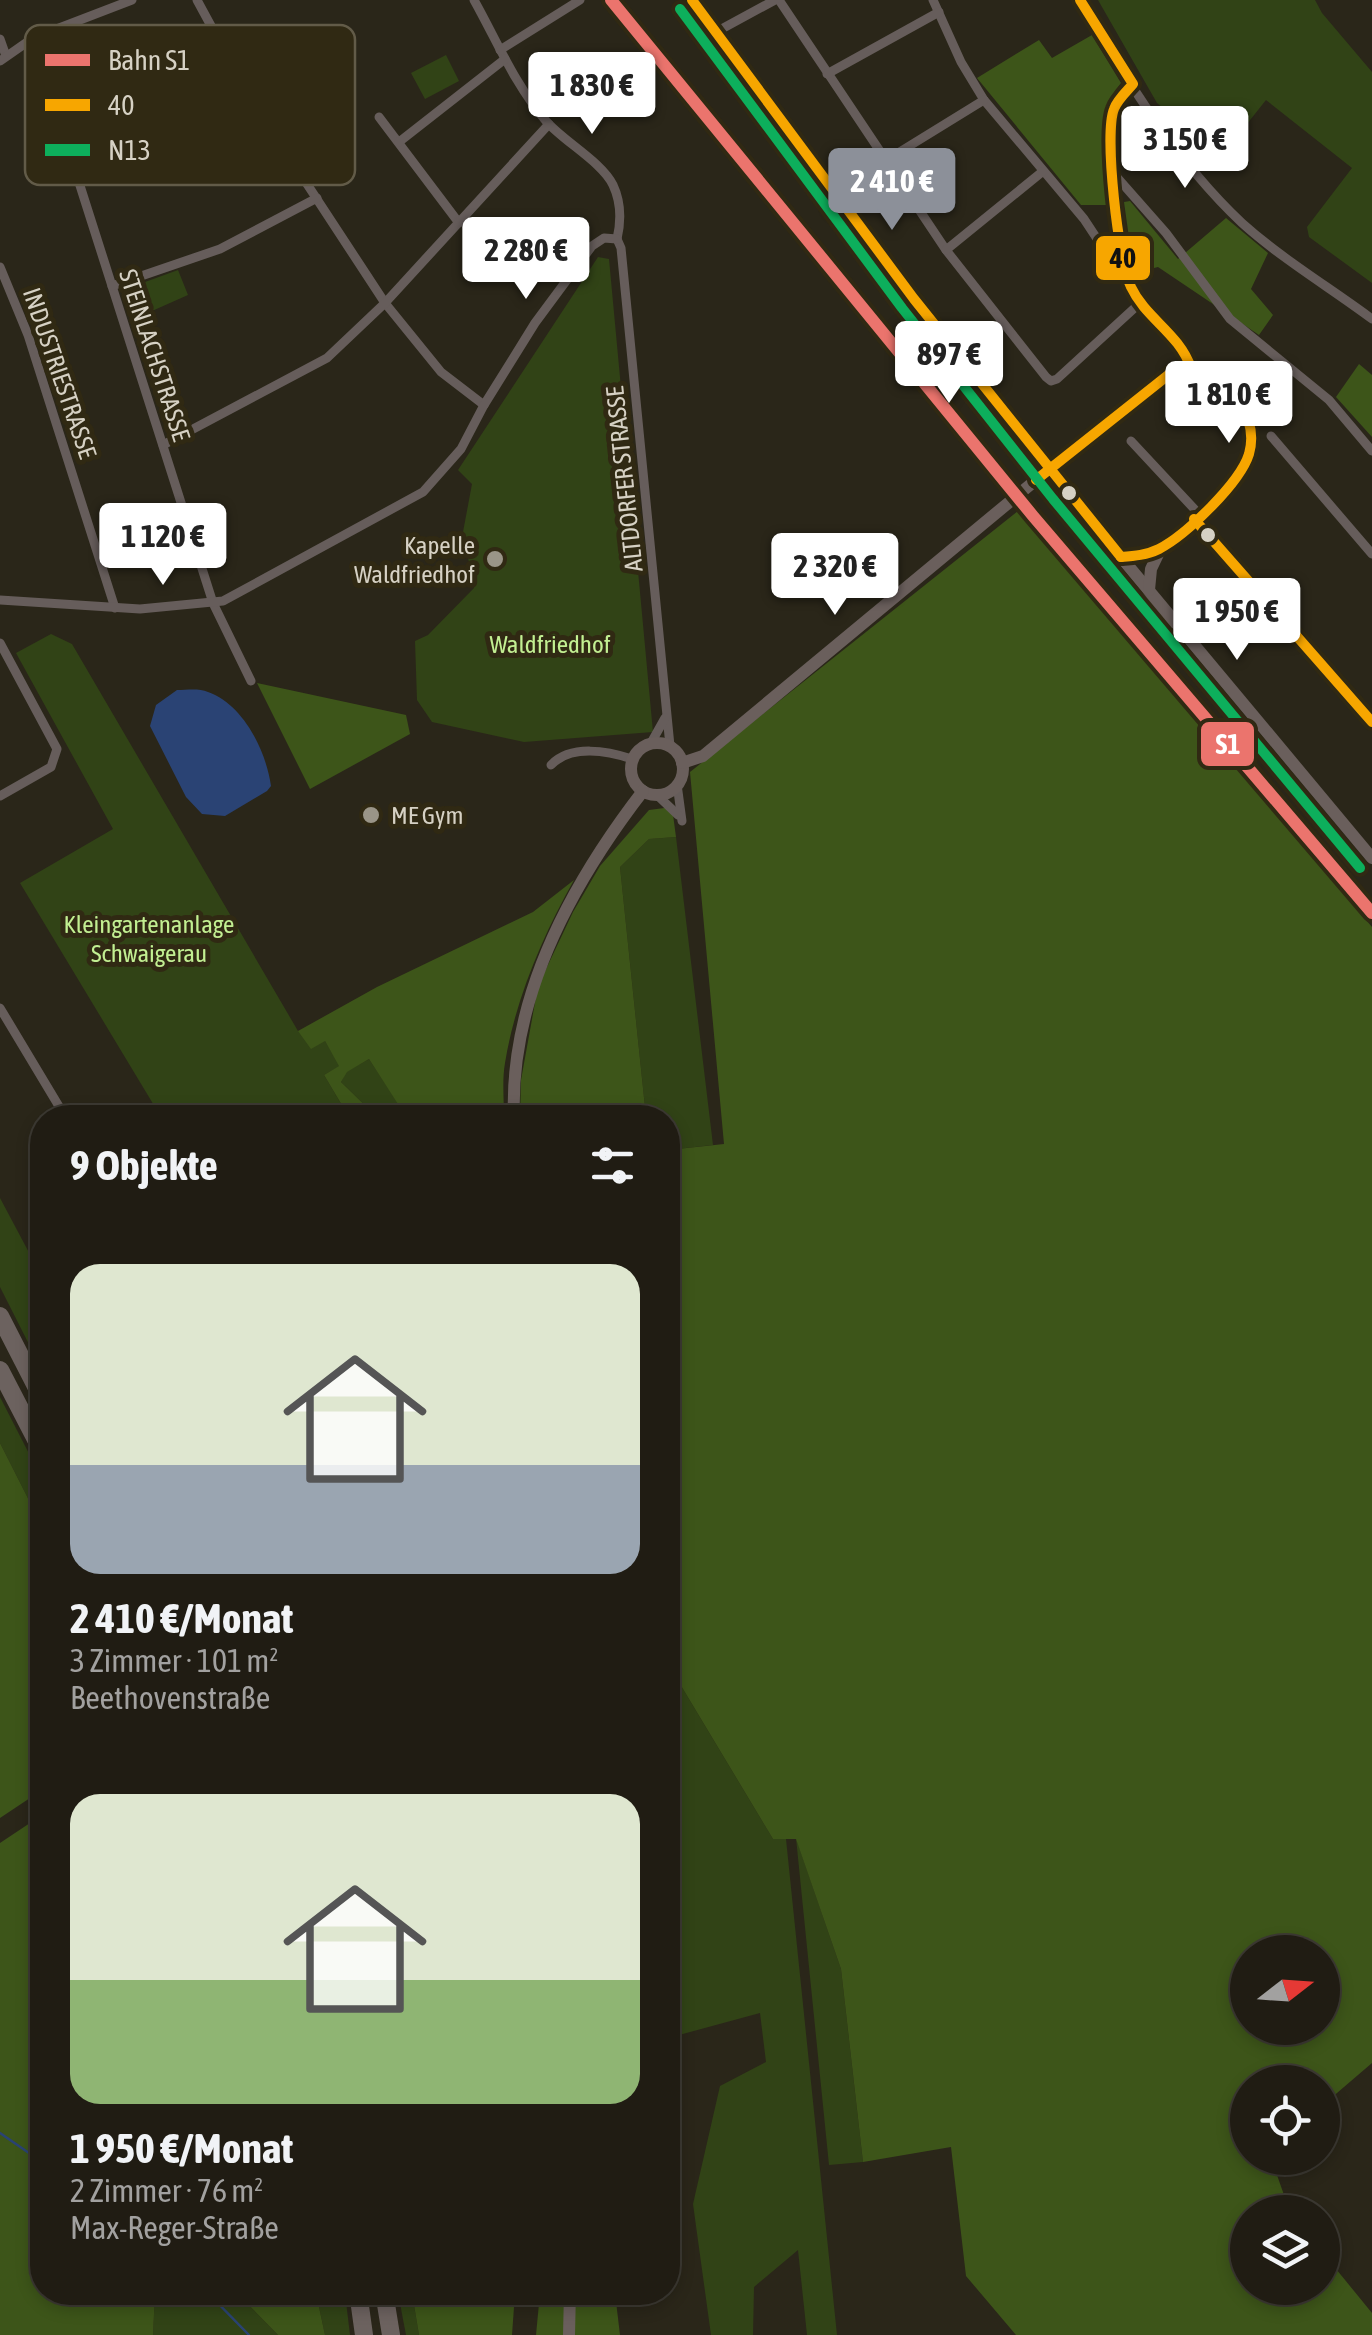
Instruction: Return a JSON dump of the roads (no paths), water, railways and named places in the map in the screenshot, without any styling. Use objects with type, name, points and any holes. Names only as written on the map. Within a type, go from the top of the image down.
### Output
[{"type":"highway","points":[[0,1316],[30,1375]]},
{"type":"highway","points":[[0,1370],[30,1428]]},
{"type":"highway","points":[[360,2305],[364,2335]]},
{"type":"highway","points":[[386,2305],[391,2335]]},
{"type":"main road","points":[[692,0],[914,299],[1034,452],[1372,858]]},
{"type":"main road","points":[[914,299],[950,373],[1036,480],[1125,586],[1190,640]]},
{"type":"main road","points":[[682,763],[703,756],[1061,459],[1172,372],[1191,368],[1217,380],[1242,409],[1251,430],[1249,455],[1243,467],[1197,516],[1160,548],[1141,556],[1122,557]]},
{"type":"main road","points":[[1150,590],[1151,569],[1160,548]]},
{"type":"main road","points":[[652,743],[670,746],[682,763],[677,784],[658,795],[643,790],[632,777],[632,759],[643,746],[652,743]]},
{"type":"main road","points":[[515,1105],[518,1049],[534,983],[571,901],[604,844],[643,790]]},
{"type":"main road","points":[[569,2335],[570,2305]]},
{"type":"street","points":[[67,25],[132,0]]},
{"type":"street","points":[[197,0],[211,25]]},
{"type":"street","name":"ALTDORFER STRASSE","points":[[474,0],[502,54],[549,124],[614,186],[619,205],[616,239],[621,248],[670,746]]},
{"type":"street","points":[[399,142],[502,54],[580,0]]},
{"type":"street","points":[[716,32],[777,0],[946,250],[1051,381],[1140,303]]},
{"type":"street","points":[[933,0],[961,62],[984,100],[1084,220],[1115,266],[1124,272]]},
{"type":"street","points":[[1080,0],[1188,164],[1244,224],[1372,319]]},
{"type":"street","points":[[826,74],[939,12]]},
{"type":"street","points":[[0,39],[3,58],[25,43]]},
{"type":"street","points":[[1133,84],[1114,107],[1112,124],[1124,272],[1140,303],[1184,344],[1191,368]]},
{"type":"street","points":[[884,161],[984,100]]},
{"type":"street","points":[[379,117],[459,223]]},
{"type":"street","points":[[163,445],[327,358],[386,303],[549,124]]},
{"type":"street","points":[[946,250],[1042,172]]},
{"type":"street","points":[[1114,174],[1166,233],[1230,318],[1329,400],[1372,451]]},
{"type":"street","name":"STEINLACHSTRASSE","points":[[80,185],[213,603],[251,680]]},
{"type":"street","points":[[308,185],[386,303],[440,372],[484,405]]},
{"type":"street","points":[[112,286],[220,249],[317,198]]},
{"type":"street","points":[[0,600],[115,608],[223,601],[423,492],[461,448],[535,323],[592,246],[604,238],[616,239]]},
{"type":"street","name":"INDUSTRIESTRASSE","points":[[0,267],[28,335],[115,608]]},
{"type":"street","points":[[1271,436],[1372,554]]},
{"type":"street","points":[[1131,441],[1369,719]]},
{"type":"street","points":[[0,643],[57,749],[51,766],[2,791]]},
{"type":"street","points":[[1369,719],[1372,706]]},
{"type":"street","points":[[652,743],[667,716]]},
{"type":"street","points":[[551,764],[571,754],[599,751],[632,759]]},
{"type":"street","points":[[658,795],[682,822],[677,784]]},
{"type":"street","points":[[0,1008],[58,1105]]},
{"type":"water","points":[[177,690],[208,692],[221,698],[242,718],[264,758],[271,786],[267,791],[225,816],[202,814],[186,797],[150,726],[156,705]]},
{"type":"waterway","points":[[0,2133],[30,2154]]},
{"type":"waterway","points":[[220,2305],[249,2335]]},
{"type":"rail line","name":"S1","points":[[611,0],[1033,516],[1372,913]]},
{"type":"place","name":"Kapelle Waldfriedhof","points":[[495,559]]},
{"type":"place","name":"ME Gym","points":[[371,815]]},
{"type":"park label","name":"Waldfriedhof","points":[[550,644]]},
{"type":"park label","name":"Kleingartenanlage Schwaigerau","points":[[149,938]]}]
